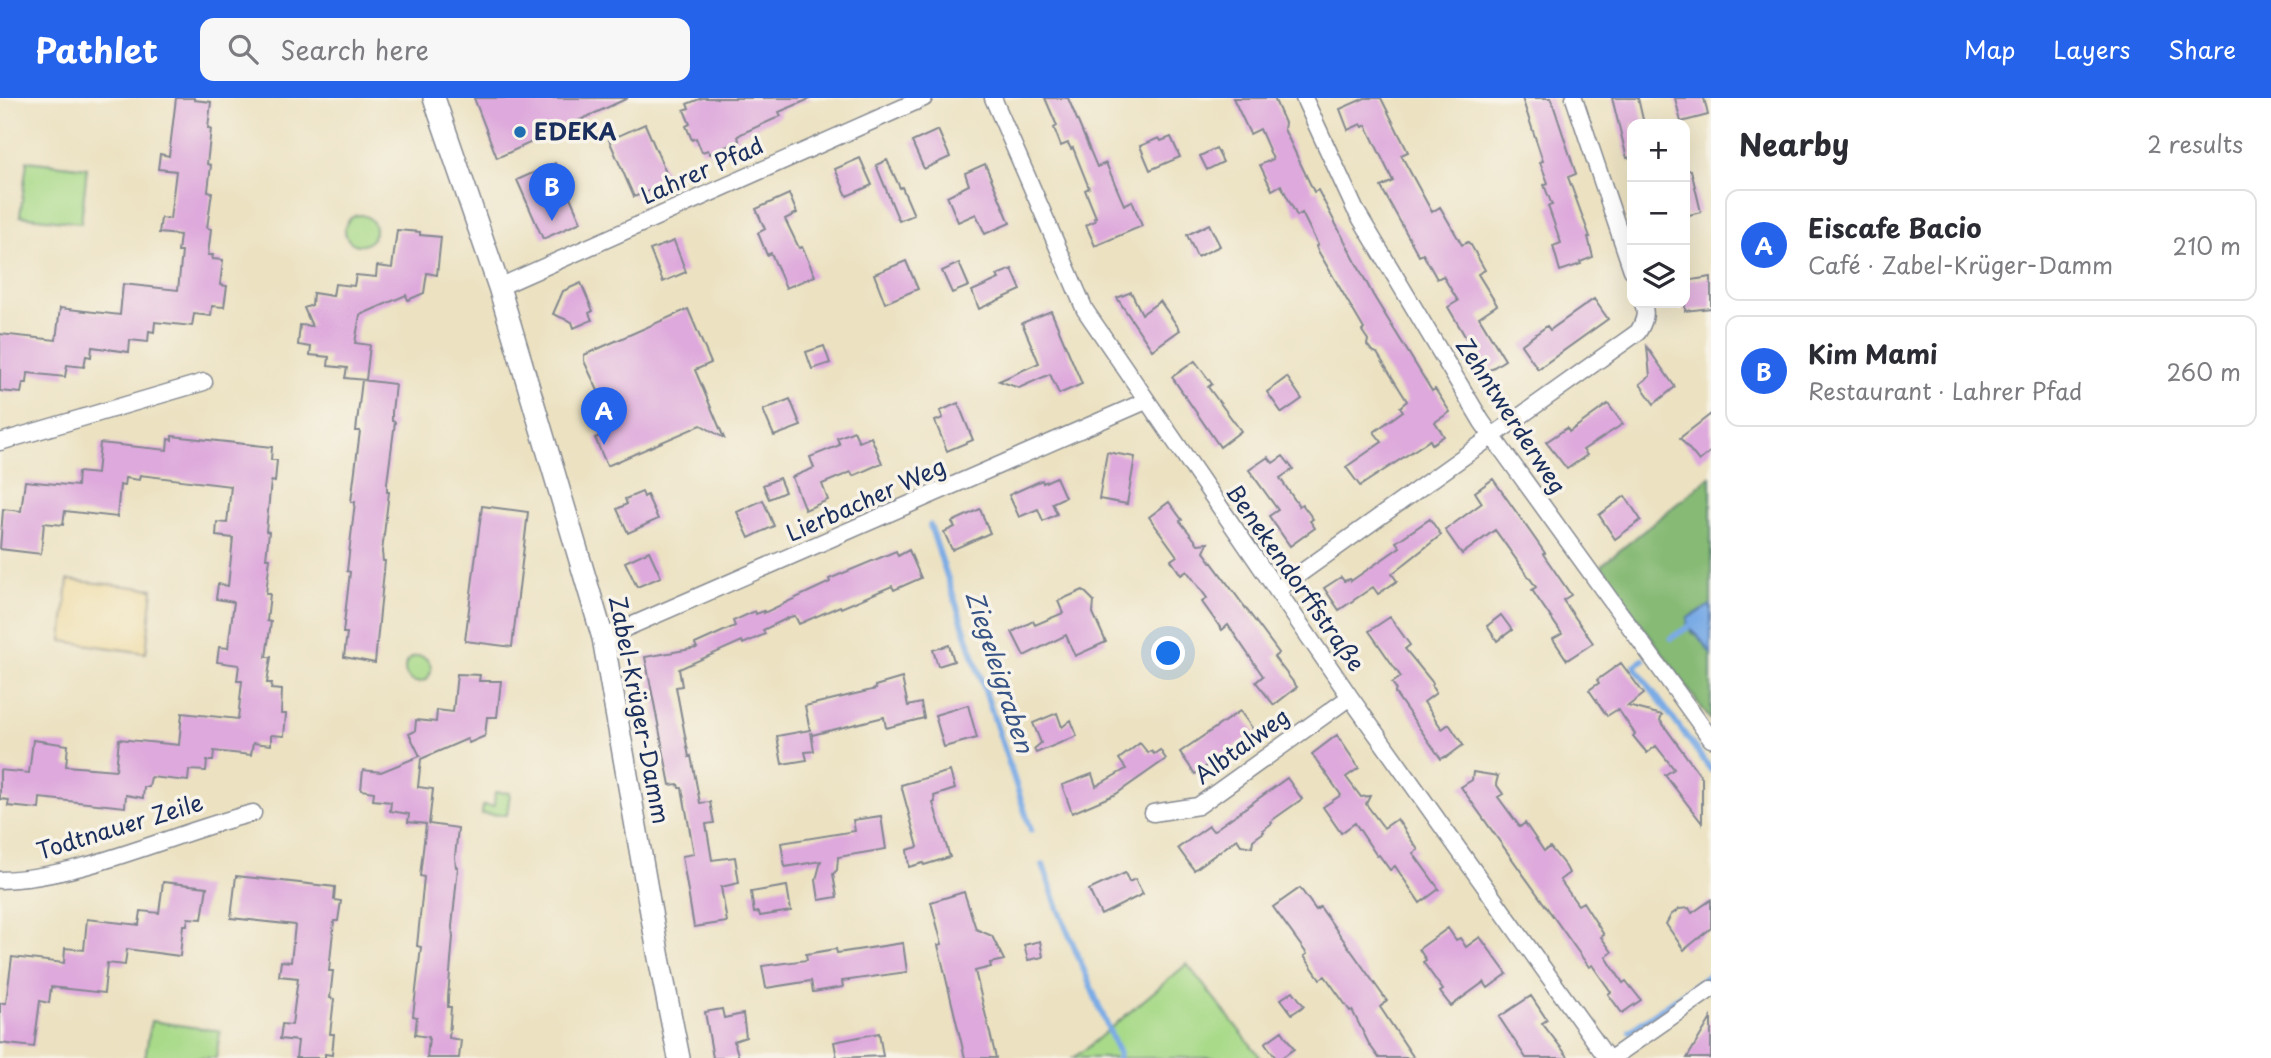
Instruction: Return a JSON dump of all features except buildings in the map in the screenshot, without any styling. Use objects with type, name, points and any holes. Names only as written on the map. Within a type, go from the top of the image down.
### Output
[{"type":"street","name":"Zabel-Krüger-Damm","points":[[434,98],[499,286],[603,638],[679,1058]]},
{"type":"street","name":"Lahrer Pfad","points":[[499,286],[925,98]]},
{"type":"street","name":"Benekendorffstraße","points":[[993,98],[1085,310],[1350,697],[1609,1058]]},
{"type":"street","name":"Zehntwerderweg","points":[[1304,98],[1355,209],[1493,437],[1711,739]]},
{"type":"street","points":[[1574,98],[1627,255]]},
{"type":"street","points":[[1277,590],[1638,332],[1644,321],[1646,308]]},
{"type":"street","points":[[0,442],[204,382]]},
{"type":"street","name":"Lierbacher Weg","points":[[603,638],[1146,401]]},
{"type":"street","name":"Albtalweg","points":[[1153,813],[1198,806],[1350,697]]},
{"type":"street","name":"Todtnauer Zeile","points":[[0,880],[24,880],[112,858],[214,823],[253,813]]},
{"type":"street","points":[[1609,1058],[1711,989]]},
{"type":"green space","points":[[27,161],[87,168],[81,223],[20,216]]},
{"type":"green space","points":[[360,215],[371,219],[375,230],[371,241],[360,245],[349,241],[345,230],[349,219]]},
{"type":"green space","points":[[1711,476],[1711,605],[1688,618],[1691,632],[1698,636],[1711,654],[1711,721],[1602,569],[1603,564]]},
{"type":"green space","points":[[418,656],[427,660],[431,669],[427,678],[418,682],[409,678],[405,669],[409,660]]},
{"type":"green space","points":[[495,792],[510,793],[507,815],[482,814],[483,805],[494,806]]},
{"type":"green space","points":[[1187,964],[1261,1058],[1073,1058],[1088,1047]]},
{"type":"green space","points":[[151,1021],[220,1031],[216,1058],[145,1058]]},
{"type":"sand","points":[[68,580],[153,589],[146,653],[62,641]]},
{"type":"water","points":[[1711,605],[1711,654],[1687,626],[1688,618]]},
{"type":"waterway","name":"Ziegeleigraben","points":[[930,525],[1031,830]]},
{"type":"waterway","points":[[1671,638],[1693,624]]},
{"type":"waterway","points":[[1643,660],[1634,666],[1711,770]]},
{"type":"waterway","name":"Ziegeleigraben","points":[[1043,865],[1057,906],[1119,1054],[1118,1058]]},
{"type":"waterway","points":[[1630,1031],[1711,974]]},
{"type":"place","name":"EDEKA","points":[[520,132]]},
{"type":"place","name":"Kim Mami","points":[[552,221]]},
{"type":"place","name":"Eiscafe Bacio","points":[[604,445]]}]
